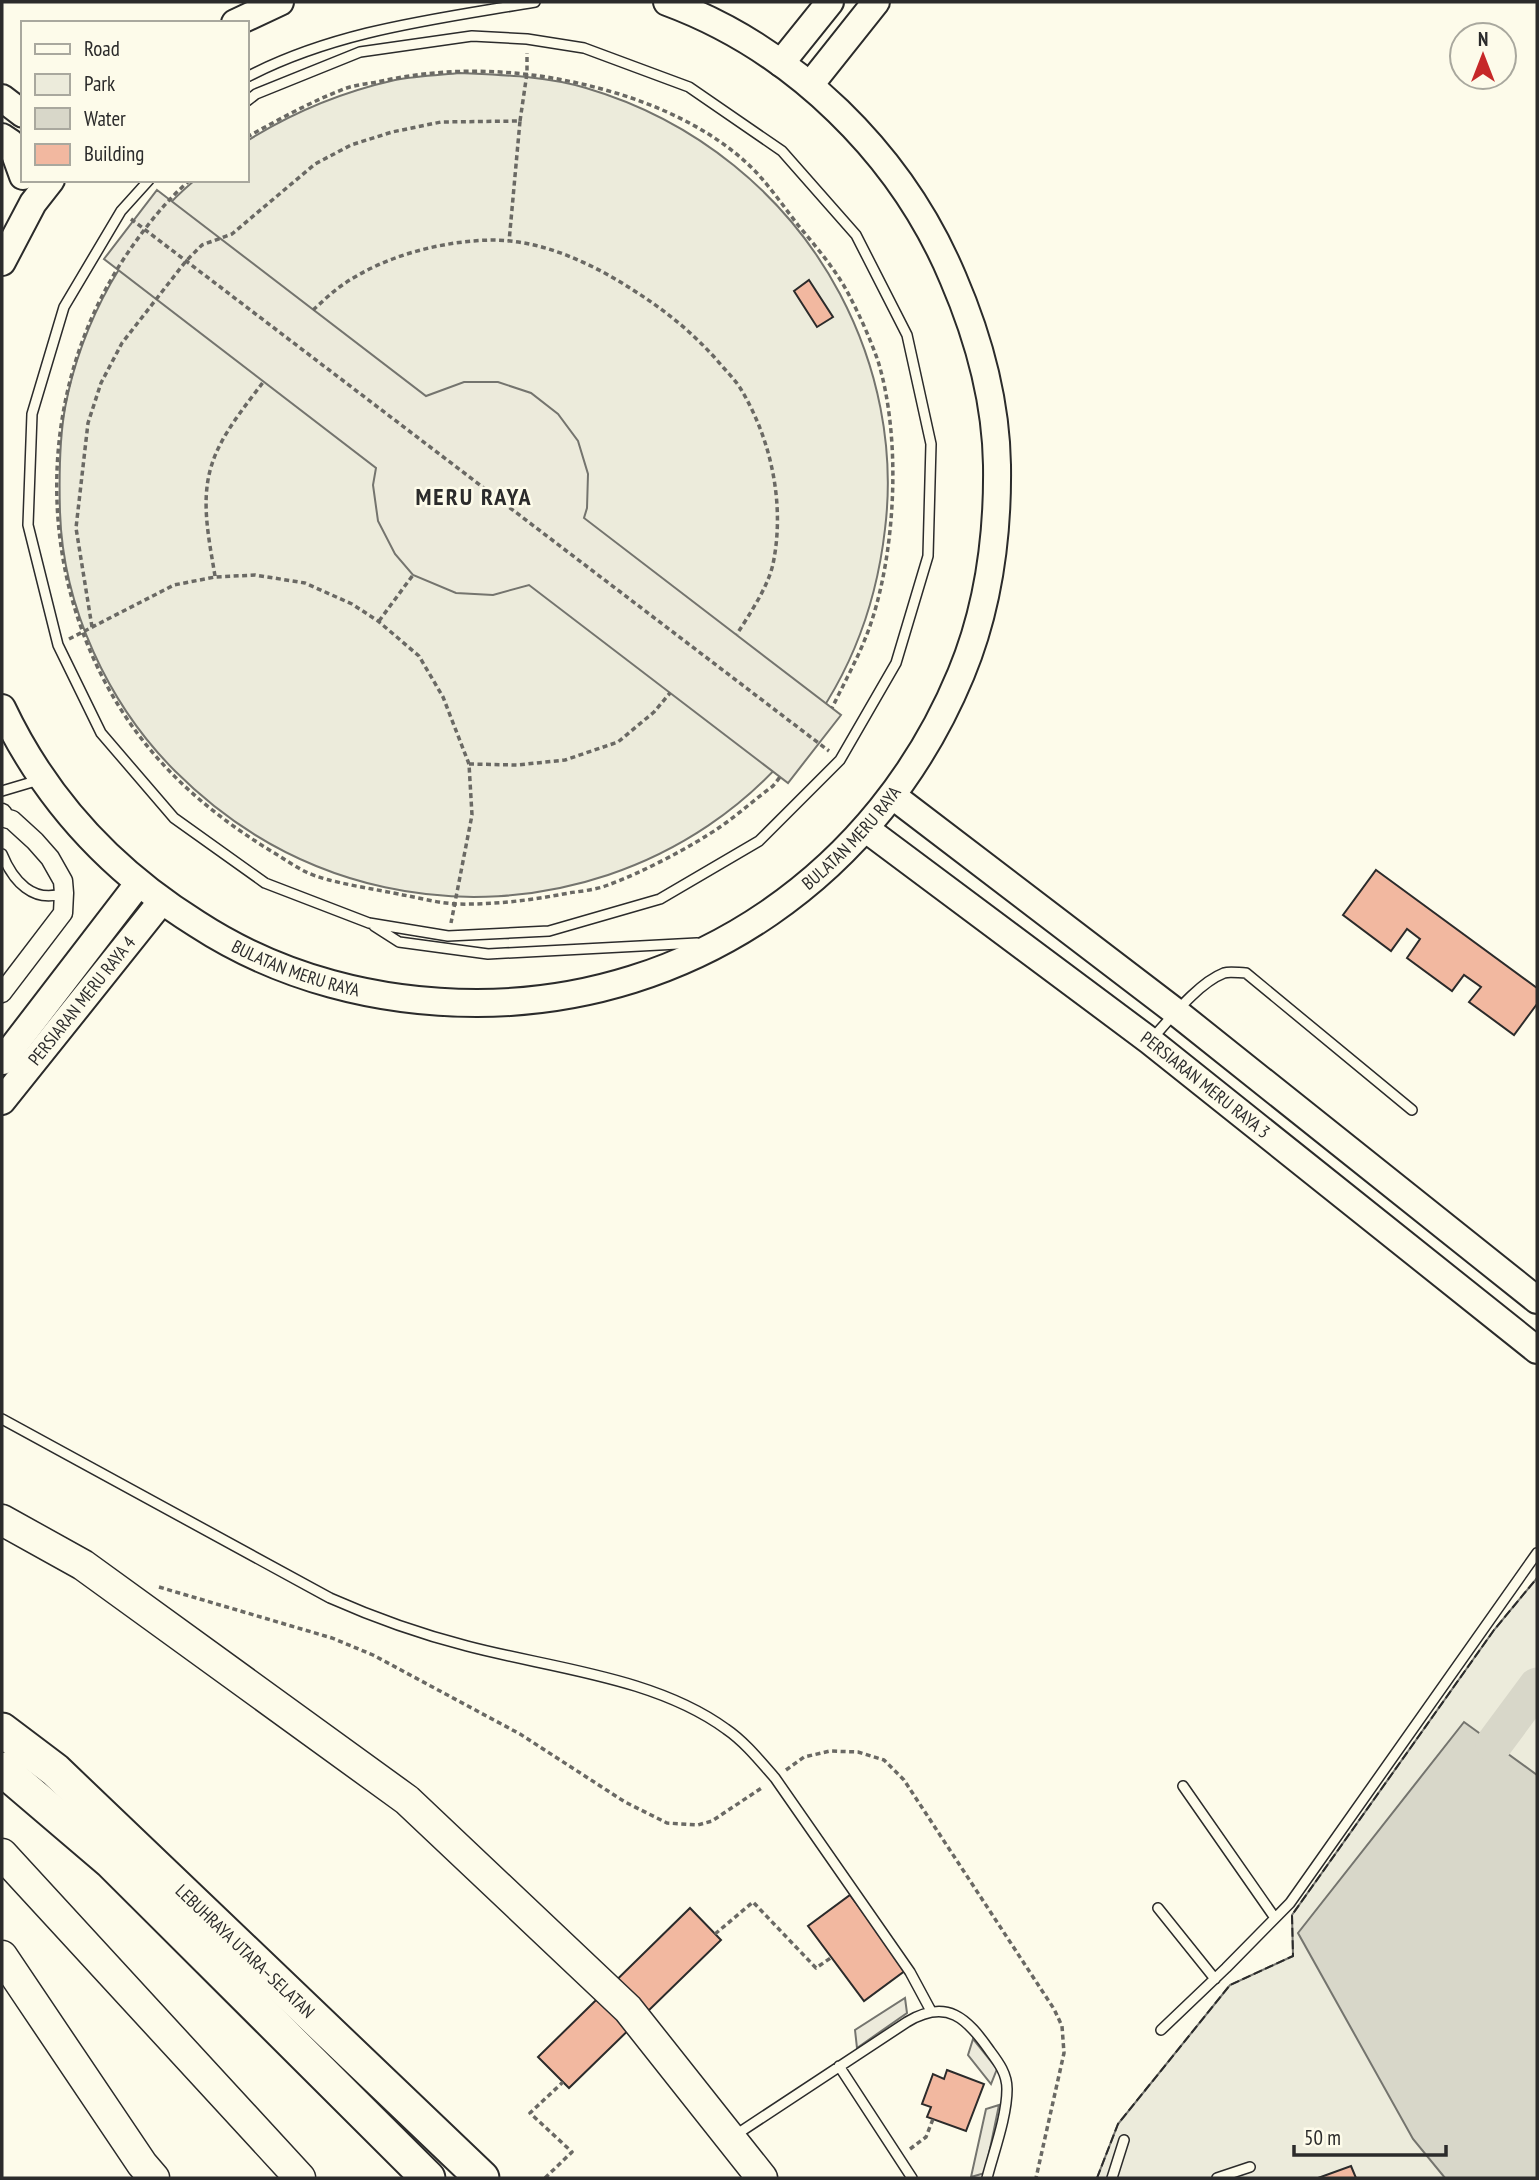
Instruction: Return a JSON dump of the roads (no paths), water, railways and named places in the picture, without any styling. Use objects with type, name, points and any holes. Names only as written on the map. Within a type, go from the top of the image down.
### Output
[{"type":"highway","name":"LEBUHRAYA UTARA–SELATAN","points":[[2,1730],[55,1770],[482,2178]]},
{"type":"highway","name":"LEBUHRAYA UTARA–SELATAN","points":[[2,1769],[111,1863],[428,2178]]},
{"type":"main road","points":[[2,1520],[83,1565],[407,1800],[628,2008],[762,2178]]},
{"type":"main road","points":[[2,1854],[300,2178]]},
{"type":"main road","points":[[2,1956],[154,2178]]},
{"type":"street","points":[[239,21],[280,2]]},
{"type":"street","name":"BULATAN MERU RAYA","points":[[2,708],[41,779],[101,850],[138,884],[224,942],[291,972],[363,993],[436,1003],[511,1003],[584,993],[656,972],[723,942],[763,918],[800,892],[866,829],[893,796],[932,736],[963,671],[984,602],[995,532],[997,460],[989,388],[974,331],[943,253],[906,191],[862,135],[810,85],[781,63],[735,34],[667,2]]},
{"type":"street","points":[[781,63],[830,2]]},
{"type":"street","points":[[810,85],[876,2]]},
{"type":"street","points":[[2,98],[21,112]]},
{"type":"street","points":[[2,136],[10,144],[21,171]]},
{"type":"street","points":[[2,262],[27,186]]},
{"type":"street","points":[[893,796],[1175,1012],[1537,1300]]},
{"type":"street","points":[[2,993],[63,913],[64,893],[63,881],[50,858],[12,820],[3,819]]},
{"type":"street","name":"PERSIARAN MERU RAYA 3","points":[[866,829],[1150,1041],[1537,1350]]},
{"type":"street","name":"PERSIARAN MERU RAYA 4","points":[[2,1061],[138,884]]},
{"type":"street","name":"PERSIARAN MERU RAYA 4","points":[[2,1101],[161,902]]},
{"type":"lane","points":[[248,76],[328,42],[395,26],[535,2]]},
{"type":"lane","points":[[248,100],[256,94],[360,52],[472,36],[527,39],[583,48],[689,87],[782,150],[856,235],[906,335],[931,444],[928,556],[896,663],[840,760],[759,841],[660,900],[549,931],[449,936],[369,923]]},
{"type":"lane","points":[[147,182],[121,211],[64,307],[32,414],[28,525],[58,645],[101,733],[174,818],[265,883],[369,923],[399,942],[488,954],[723,942]]},
{"type":"lane","points":[[2,791],[41,779]]},
{"type":"lane","points":[[2,854],[15,878],[30,891],[50,898],[64,893]]},
{"type":"lane","points":[[1150,1041],[1175,1012],[1211,980],[1227,972],[1246,973],[1412,1110]]},
{"type":"lane","points":[[2,1419],[330,1598],[367,1614],[467,1646],[607,1678],[697,1710],[727,1730],[757,1757],[775,1778],[910,1972],[931,2011]]},
{"type":"lane","points":[[1161,2030],[1290,1903],[1537,1553]]},
{"type":"lane","points":[[1183,1786],[1275,1918]]},
{"type":"lane","points":[[1158,1908],[1215,1979]]},
{"type":"lane","points":[[730,2139],[921,2014],[931,2011],[951,2013],[972,2027],[1006,2077],[1006,2100],[987,2178]]},
{"type":"lane","points":[[839,2066],[912,2178]]},
{"type":"lane","points":[[1112,2178],[1124,2140]]},
{"type":"lane","points":[[1217,2178],[1250,2167]]},
{"type":"water","points":[[1464,1722],[1537,1775],[1537,2178],[1445,2178],[1413,2139],[1298,1933]]},
{"type":"waterway","points":[[1494,1744],[1537,1686]]},
{"type":"district","name":"MERU RAYA","points":[[474,497]]}]
